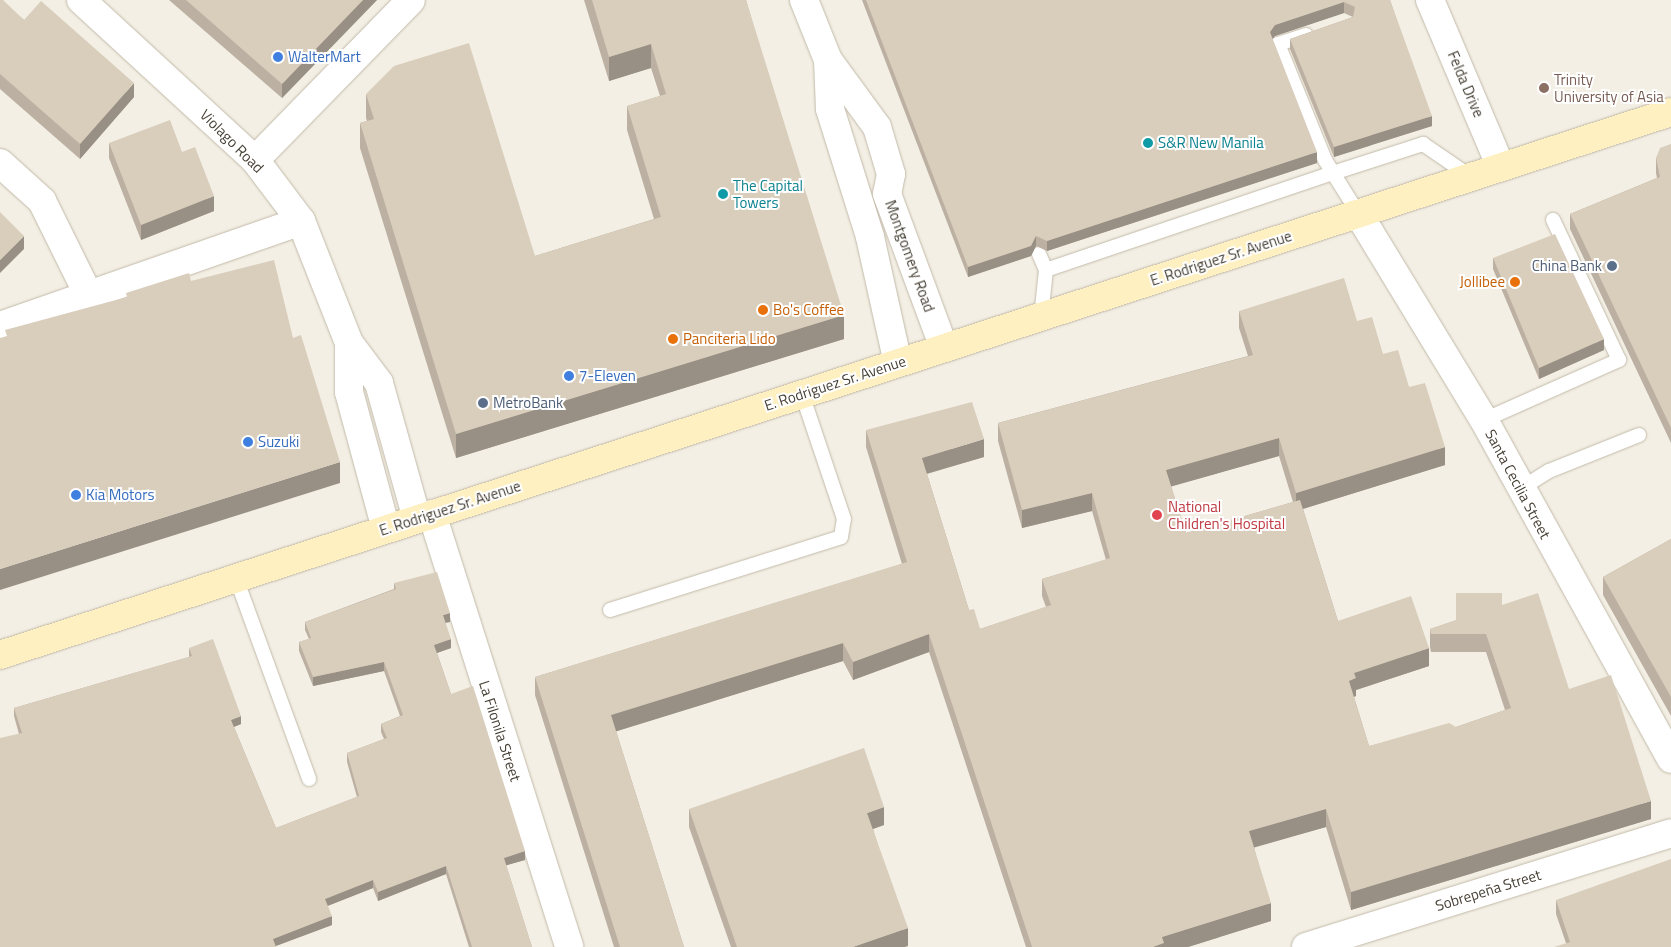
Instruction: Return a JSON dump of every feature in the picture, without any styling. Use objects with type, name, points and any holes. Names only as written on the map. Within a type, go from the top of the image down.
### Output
[{"type":"main road","name":"E. Rodriguez Sr. Avenue","points":[[0,655],[1671,112]]},
{"type":"street","name":"Violago Road","points":[[81,0],[255,160],[301,221],[349,343],[379,383],[424,517]]},
{"type":"street","points":[[255,160],[411,0]]},
{"type":"street","name":"Montgomery Road","points":[[804,0],[828,60],[877,127],[891,174],[887,194],[944,348]]},
{"type":"street","name":"Felda Drive","points":[[1430,0],[1501,167]]},
{"type":"street","name":"Montgomery Road","points":[[828,60],[830,109],[870,238],[898,363]]},
{"type":"street","points":[[0,163],[42,201],[90,298]]},
{"type":"street","name":"Santa Cecilia Street","points":[[1358,214],[1484,420],[1520,489],[1671,759]]},
{"type":"street","points":[[0,326],[90,298],[301,221]]},
{"type":"street","points":[[870,238],[899,228]]},
{"type":"street","name":"Violago Road","points":[[349,343],[349,392],[386,529]]},
{"type":"street","name":"La Filonila Street","points":[[424,517],[569,947]]},
{"type":"street","name":"Sobrepeña Street","points":[[1306,947],[1671,833]]},
{"type":"lane","points":[[1322,30],[1278,44],[1325,160],[1358,214]]},
{"type":"lane","points":[[1046,270],[1424,144],[1471,177]]},
{"type":"lane","points":[[1484,420],[1619,360],[1553,220]]},
{"type":"lane","points":[[1039,254],[1046,270],[1041,317]]},
{"type":"lane","points":[[610,610],[841,537],[844,519],[802,394]]},
{"type":"lane","points":[[1520,489],[1549,471],[1639,434]]},
{"type":"lane","points":[[236,578],[309,779]]},
{"type":"building","points":[[0,0],[3,0],[24,20],[41,1],[134,83],[80,144],[0,74]]},
{"type":"building","name":"WalterMart","points":[[186,0],[363,0],[282,84]]},
{"type":"building","name":"The Capital Towers","points":[[592,0],[746,0],[844,315],[456,434],[360,123],[374,119],[366,94],[394,66],[469,43],[535,256],[661,217],[627,106],[666,94],[651,44],[609,57]]},
{"type":"building","name":"S&R New Manila","points":[[866,0],[1390,0],[1432,116],[1334,147],[1290,39],[1353,17],[1355,7],[1344,2],[1275,25],[1270,32],[1317,152],[1047,241],[1036,236],[1031,246],[968,267]]},
{"type":"building","points":[[170,120],[182,152],[195,147],[214,196],[141,225],[109,143]]},
{"type":"building","points":[[1671,144],[1671,428],[1570,214],[1660,177],[1656,158],[1660,148]]},
{"type":"building","points":[[0,212],[24,236],[0,260]]},
{"type":"building","points":[[1555,234],[1604,339],[1539,368],[1493,258]]},
{"type":"building","points":[[274,260],[293,338],[301,335],[340,462],[0,569],[0,338],[7,336],[5,330],[127,297],[126,293],[189,273],[191,281]]},
{"type":"building","points":[[1344,278],[1357,321],[1372,317],[1383,354],[1398,350],[1409,387],[1425,383],[1445,447],[1296,493],[1279,438],[1166,470],[1186,533],[1300,500],[1338,621],[1411,596],[1429,648],[1354,673],[1356,678],[1349,681],[1369,746],[1449,723],[1456,727],[1511,708],[1486,634],[1431,634],[1430,629],[1456,620],[1456,593],[1502,593],[1502,605],[1538,593],[1569,689],[1611,675],[1651,801],[1351,892],[1326,809],[1249,831],[1271,903],[1162,937],[1164,943],[1153,947],[1032,947],[929,634],[853,662],[843,643],[611,715],[684,947],[620,947],[535,677],[907,562],[866,430],[972,402],[984,439],[922,458],[969,610],[974,609],[980,629],[1051,605],[1042,579],[1110,558],[1092,493],[1022,510],[998,423],[1253,355],[1239,311]]},
{"type":"building","points":[[1671,539],[1671,697],[1603,577]]},
{"type":"building","points":[[437,572],[450,613],[443,615],[451,639],[434,645],[451,694],[473,686],[525,851],[504,858],[532,947],[472,947],[446,866],[378,892],[373,880],[325,899],[332,916],[273,939],[276,947],[0,947],[0,738],[22,733],[14,708],[192,656],[189,648],[213,639],[241,716],[231,720],[276,828],[359,796],[347,753],[387,738],[381,724],[403,715],[384,662],[313,677],[299,642],[311,638],[305,622],[396,589],[394,583]]},
{"type":"building","points":[[864,748],[884,807],[867,813],[908,928],[853,947],[737,947],[689,809]]},
{"type":"building","points":[[1671,859],[1671,947],[1554,947],[1570,942],[1556,900]]},
{"type":"place","name":"WalterMart","points":[[278,57]]},
{"type":"place","name":"Trinity University of Asia","points":[[1544,88]]},
{"type":"place","name":"S&R New Manila","points":[[1148,143]]},
{"type":"place","name":"The Capital Towers","points":[[723,194]]},
{"type":"place","name":"China Bank","points":[[1612,266]]},
{"type":"place","name":"Jollibee","points":[[1515,282]]},
{"type":"place","name":"Bo's Coffee","points":[[763,310]]},
{"type":"place","name":"Panciteria Lido","points":[[673,339]]},
{"type":"place","name":"7-Eleven","points":[[569,376]]},
{"type":"place","name":"MetroBank","points":[[483,403]]},
{"type":"place","name":"Suzuki","points":[[248,442]]},
{"type":"place","name":"Kia Motors","points":[[76,495]]},
{"type":"place","name":"National Children's Hospital","points":[[1157,515]]}]
